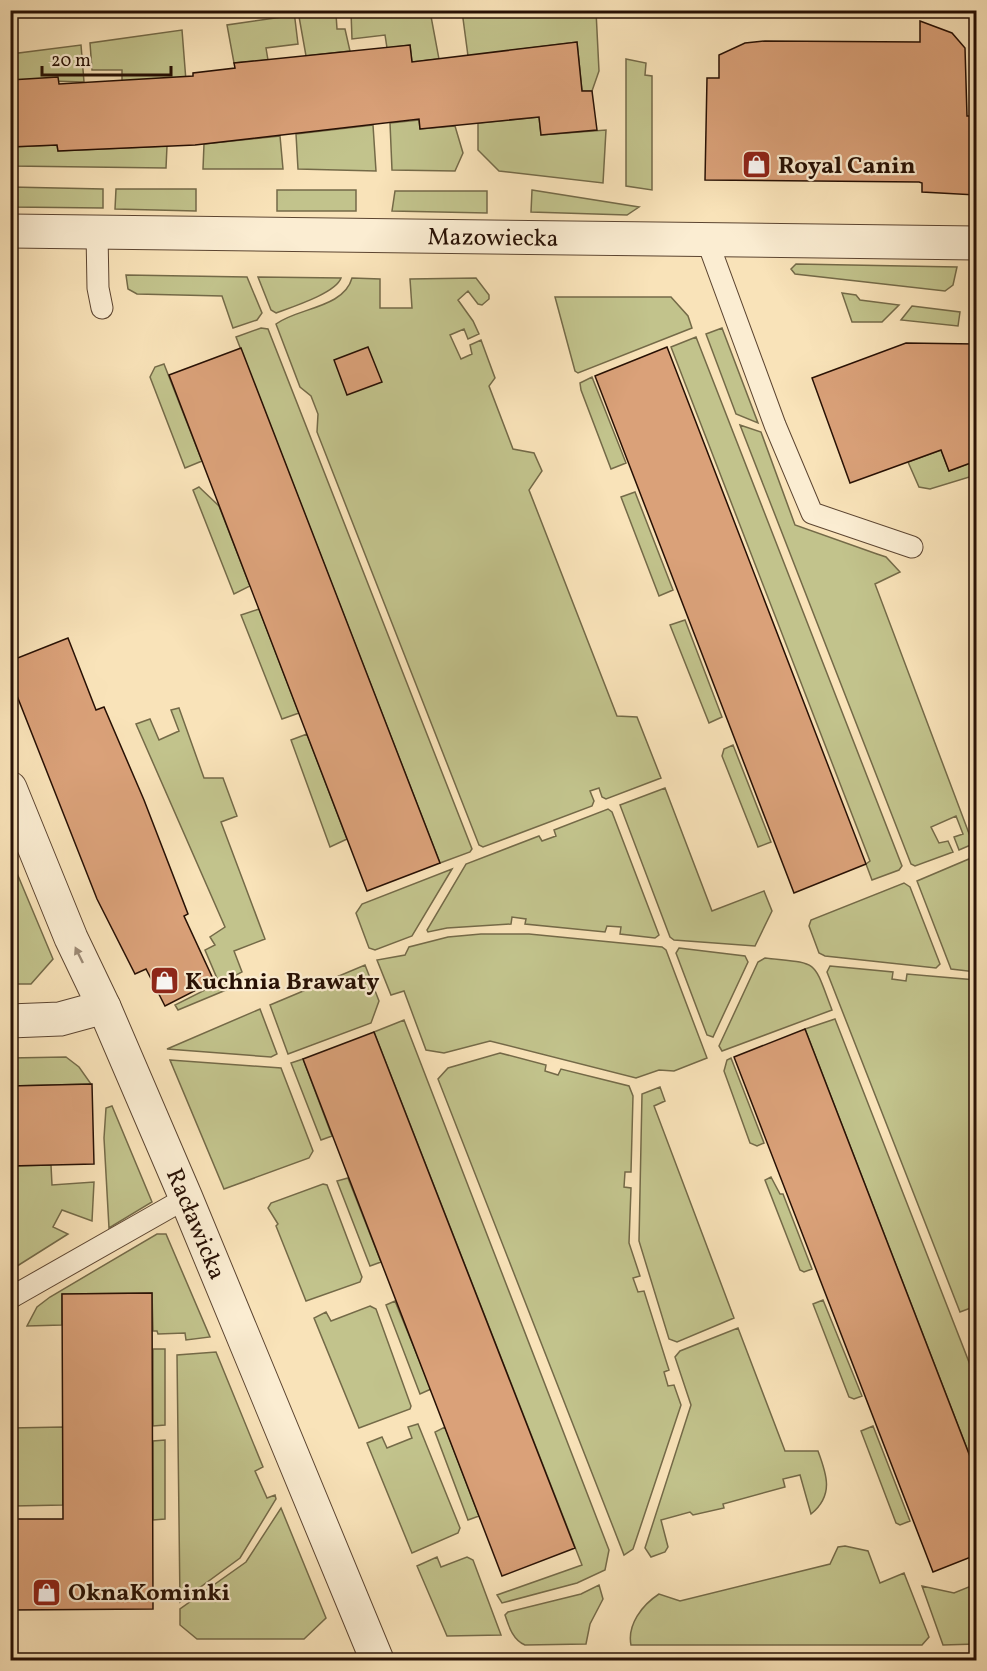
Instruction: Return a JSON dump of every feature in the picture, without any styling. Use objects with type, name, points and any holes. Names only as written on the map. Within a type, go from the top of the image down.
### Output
[{"type":"street","name":"Mazowiecka","points":[[10,231],[976,243]]},
{"type":"street","name":"Racławicka","points":[[10,788],[71,938],[104,1007],[186,1198],[377,1660]]},
{"type":"street","points":[[10,1021],[60,1019],[104,1007]]},
{"type":"lane","points":[[97,233],[98,288],[102,308]]},
{"type":"lane","points":[[707,240],[775,425],[812,513],[912,546]]},
{"type":"lane","points":[[10,1298],[186,1198]]},
{"type":"green space","points":[[710,10],[922,11],[922,13]]},
{"type":"green space","points":[[294,11],[298,44],[266,48],[268,60],[234,63],[227,25],[289,16]]},
{"type":"green space","points":[[298,11],[430,11],[439,59],[412,62],[410,45],[387,48],[385,35],[352,39],[351,12],[336,14],[337,29],[345,29],[350,51],[306,56]]},
{"type":"green space","points":[[462,11],[596,11],[599,71],[592,91],[582,91],[577,42],[468,56]]},
{"type":"green space","points":[[182,30],[186,81],[122,81],[122,70],[92,70],[90,43]]},
{"type":"green space","points":[[81,45],[84,82],[17,80],[17,68],[11,68],[11,54]]},
{"type":"green space","points":[[626,59],[646,63],[645,75],[652,76],[652,190],[626,186]]},
{"type":"green space","points":[[539,117],[541,135],[606,130],[603,183],[499,171],[478,150],[478,123]]},
{"type":"green space","points":[[419,120],[420,129],[455,126],[463,153],[455,171],[392,170],[390,123]]},
{"type":"green space","points":[[373,125],[376,171],[298,169],[296,134]]},
{"type":"green space","points":[[280,136],[283,169],[203,169],[204,144]]},
{"type":"green space","points":[[57,145],[58,151],[167,146],[166,168],[11,166],[10,147]]},
{"type":"green space","points":[[11,187],[103,189],[103,208],[11,207]]},
{"type":"green space","points":[[116,189],[196,189],[196,211],[115,209]]},
{"type":"green space","points":[[277,190],[356,190],[356,211],[277,211]]},
{"type":"green space","points":[[532,190],[639,207],[627,215],[531,212]]},
{"type":"green space","points":[[395,191],[487,191],[487,213],[392,211]]},
{"type":"green space","points":[[796,264],[957,267],[953,285],[945,291],[795,274],[791,269]]},
{"type":"green space","points":[[126,275],[247,277],[262,313],[257,320],[233,328],[222,296],[137,294],[128,289]]},
{"type":"green space","points":[[258,277],[341,278],[337,284],[322,294],[276,313],[271,310]]},
{"type":"green space","points":[[352,278],[380,279],[380,308],[412,308],[410,279],[476,278],[489,295],[489,299],[482,305],[478,304],[468,291],[458,300],[479,334],[468,339],[464,329],[450,335],[461,359],[472,354],[470,345],[481,340],[495,378],[489,386],[513,449],[534,453],[542,471],[529,490],[617,716],[637,717],[661,778],[606,799],[602,797],[599,788],[590,791],[594,801],[592,806],[483,847],[479,845],[317,432],[318,414],[311,396],[300,387],[276,324],[340,296]]},
{"type":"green space","points":[[842,293],[856,295],[860,300],[899,305],[882,322],[852,322]]},
{"type":"green space","points":[[555,297],[671,297],[688,316],[692,328],[578,373],[575,371]]},
{"type":"green space","points":[[912,306],[960,312],[958,326],[901,320]]},
{"type":"green space","points":[[261,328],[268,329],[472,849],[470,852],[440,863],[236,337]]},
{"type":"green space","points":[[722,328],[758,423],[736,414],[706,334]]},
{"type":"green space","points":[[696,337],[902,866],[899,870],[872,880],[866,864],[870,861],[671,347]]},
{"type":"green space","points":[[164,364],[202,461],[185,468],[150,377],[155,367]]},
{"type":"green space","points":[[592,377],[626,463],[611,469],[581,390],[580,383]]},
{"type":"green space","points":[[740,425],[761,432],[795,525],[886,557],[900,572],[875,584],[973,844],[959,850],[954,837],[963,834],[956,816],[931,827],[939,843],[948,841],[953,852],[915,866],[911,864]]},
{"type":"green space","points":[[941,450],[949,471],[976,461],[976,475],[930,489],[919,487],[908,462]]},
{"type":"green space","points":[[199,487],[219,506],[250,586],[234,594],[193,490]]},
{"type":"green space","points":[[635,492],[673,590],[659,596],[621,497]]},
{"type":"green space","points":[[259,609],[299,713],[282,719],[241,615]]},
{"type":"green space","points":[[685,620],[722,717],[709,723],[670,625]]},
{"type":"green space","points":[[179,708],[204,778],[223,778],[237,816],[221,822],[265,939],[234,951],[242,972],[234,976],[238,985],[178,1010],[175,1005],[219,983],[205,950],[215,945],[210,937],[225,927],[136,724],[150,719],[159,740],[179,731],[171,710]]},
{"type":"green space","points":[[307,734],[347,839],[330,847],[291,740]]},
{"type":"green space","points":[[733,745],[771,842],[758,847],[722,756],[724,749]]},
{"type":"green space","points":[[665,788],[712,911],[764,891],[772,911],[755,946],[674,940],[670,937],[620,805]]},
{"type":"green space","points":[[608,809],[612,812],[659,935],[655,938],[620,934],[621,927],[607,926],[605,932],[525,924],[526,919],[512,917],[511,924],[447,928],[428,932],[427,930],[466,864],[539,836],[542,841],[556,836],[554,830]]},
{"type":"green space","points":[[976,856],[976,972],[951,969],[917,881]]},
{"type":"green space","points":[[11,859],[53,959],[31,984],[11,984]]},
{"type":"green space","points":[[452,869],[412,936],[375,950],[369,948],[356,913],[362,904]]},
{"type":"green space","points":[[904,883],[910,887],[940,964],[936,968],[825,956],[819,953],[809,926],[811,920]]},
{"type":"green space","points":[[529,934],[662,947],[666,950],[707,1058],[674,1071],[659,1070],[636,1078],[490,1041],[444,1053],[426,1050],[404,991],[391,995],[377,960],[405,955],[409,947],[448,937]]},
{"type":"green space","points":[[679,948],[745,956],[748,962],[713,1037],[707,1035],[676,953]]},
{"type":"green space","points":[[765,958],[796,961],[812,967],[817,972],[832,1010],[722,1051],[719,1046],[758,962]]},
{"type":"green space","points":[[365,965],[379,1001],[371,1023],[288,1054],[270,1005]]},
{"type":"green space","points":[[830,966],[893,972],[892,979],[906,981],[907,974],[976,980],[976,1306],[960,1312],[827,972]]},
{"type":"green space","points":[[260,1009],[277,1054],[271,1057],[167,1049]]},
{"type":"green space","points":[[835,1019],[976,1380],[976,1472],[805,1029]]},
{"type":"green space","points":[[404,1020],[609,1550],[605,1570],[577,1583],[502,1603],[497,1595],[582,1565],[374,1032]]},
{"type":"green space","points":[[500,1053],[546,1065],[545,1071],[558,1075],[561,1069],[629,1086],[633,1096],[631,1172],[625,1172],[624,1187],[631,1188],[629,1243],[640,1276],[633,1278],[638,1292],[644,1291],[669,1370],[664,1372],[668,1386],[674,1385],[681,1405],[633,1549],[624,1555],[438,1079],[448,1068]]},
{"type":"green space","points":[[66,1057],[79,1067],[91,1084],[11,1086],[10,1058]]},
{"type":"green space","points":[[731,1058],[764,1143],[757,1146],[750,1143],[724,1071],[727,1060]]},
{"type":"green space","points":[[303,1059],[332,1136],[321,1140],[291,1063]]},
{"type":"green space","points":[[170,1060],[281,1068],[313,1151],[309,1158],[224,1189]]},
{"type":"green space","points":[[660,1087],[665,1101],[654,1106],[734,1318],[677,1342],[669,1339],[639,1241],[642,1094]]},
{"type":"green space","points":[[112,1106],[152,1202],[109,1228],[104,1138],[106,1108]]},
{"type":"green space","points":[[51,1165],[52,1185],[94,1182],[92,1221],[62,1210],[53,1227],[68,1234],[14,1268],[14,1274],[11,1275],[11,1166]]},
{"type":"green space","points":[[771,1177],[780,1194],[783,1194],[812,1269],[804,1272],[800,1270],[765,1180]]},
{"type":"green space","points":[[348,1178],[381,1262],[370,1266],[337,1181]]},
{"type":"green space","points":[[323,1184],[327,1185],[362,1277],[360,1282],[306,1301],[276,1226],[278,1224],[268,1208],[271,1203]]},
{"type":"green space","points":[[157,1234],[166,1234],[210,1337],[186,1340],[185,1333],[158,1334],[157,1331],[153,1331],[152,1293],[62,1294],[62,1325],[27,1326],[37,1307],[50,1297]]},
{"type":"green space","points":[[823,1300],[862,1396],[854,1399],[849,1397],[813,1304]]},
{"type":"green space","points":[[395,1301],[431,1389],[420,1394],[386,1305]]},
{"type":"green space","points":[[370,1306],[376,1309],[411,1406],[410,1409],[359,1428],[314,1318],[326,1312],[331,1321]]},
{"type":"green space","points":[[738,1328],[785,1451],[818,1451],[826,1476],[826,1492],[823,1500],[811,1514],[800,1475],[783,1479],[785,1487],[723,1504],[724,1508],[693,1515],[690,1512],[661,1520],[668,1547],[665,1552],[651,1557],[645,1548],[691,1405],[675,1357],[680,1351]]},
{"type":"green space","points":[[153,1349],[165,1349],[165,1425],[153,1426]]},
{"type":"green space","points":[[216,1352],[263,1467],[255,1471],[267,1498],[275,1495],[276,1499],[240,1558],[180,1602],[177,1355]]},
{"type":"green space","points":[[418,1424],[460,1528],[458,1533],[412,1553],[367,1443],[382,1437],[387,1448],[412,1438],[408,1427]]},
{"type":"green space","points":[[873,1426],[910,1521],[900,1525],[896,1523],[861,1431]]},
{"type":"green space","points":[[63,1427],[63,1505],[13,1506],[11,1504],[11,1428]]},
{"type":"green space","points":[[445,1427],[479,1516],[468,1520],[435,1432]]},
{"type":"green space","points":[[165,1440],[165,1519],[153,1520],[153,1441]]},
{"type":"green space","points":[[281,1508],[326,1618],[304,1639],[197,1639],[180,1625],[180,1609],[246,1562]]},
{"type":"green space","points":[[845,1546],[868,1551],[880,1583],[904,1573],[929,1637],[922,1645],[631,1645],[631,1630],[637,1616],[659,1594],[680,1601],[830,1564],[838,1547]]},
{"type":"green space","points":[[437,1557],[441,1567],[467,1557],[473,1560],[501,1635],[447,1636],[417,1566]]},
{"type":"green space","points":[[976,1584],[976,1644],[943,1645],[922,1586],[954,1593]]},
{"type":"green space","points":[[599,1585],[603,1599],[590,1624],[586,1644],[525,1645],[512,1633],[505,1615],[508,1612],[581,1594]]},
{"type":"building","points":[[920,21],[952,33],[965,48],[967,116],[976,116],[976,195],[922,192],[922,183],[919,182],[705,180],[707,78],[719,78],[719,55],[745,43],[765,41],[920,42]]},
{"type":"building","points":[[577,42],[582,91],[592,91],[597,130],[541,135],[539,117],[420,129],[419,119],[195,145],[58,151],[57,145],[10,147],[10,80],[58,77],[59,84],[193,76],[193,73],[235,68],[234,63],[410,45],[412,62]]},
{"type":"building","points":[[906,343],[976,344],[976,461],[949,471],[941,450],[850,483],[812,378]]},
{"type":"building","points":[[368,347],[382,382],[347,395],[334,360]]},
{"type":"building","points":[[667,347],[866,864],[794,893],[595,376]]},
{"type":"building","points":[[241,348],[440,863],[367,891],[169,375]]},
{"type":"building","points":[[68,638],[96,710],[104,707],[144,800],[188,914],[184,916],[214,981],[165,1006],[146,969],[135,974],[97,899],[10,678],[10,661]]},
{"type":"building","points":[[805,1029],[976,1472],[976,1555],[933,1572],[734,1057]]},
{"type":"building","points":[[374,1032],[575,1548],[502,1576],[303,1059]]},
{"type":"building","points":[[92,1084],[94,1164],[10,1166],[10,1086]]},
{"type":"building","points":[[152,1293],[153,1609],[10,1610],[10,1519],[63,1519],[62,1294]]},
{"type":"place","name":"Royal Canin","points":[[757,165]]},
{"type":"place","name":"Kuchnia Brawaty","points":[[164,981]]},
{"type":"place","name":"OknaKominki","points":[[47,1592]]}]
